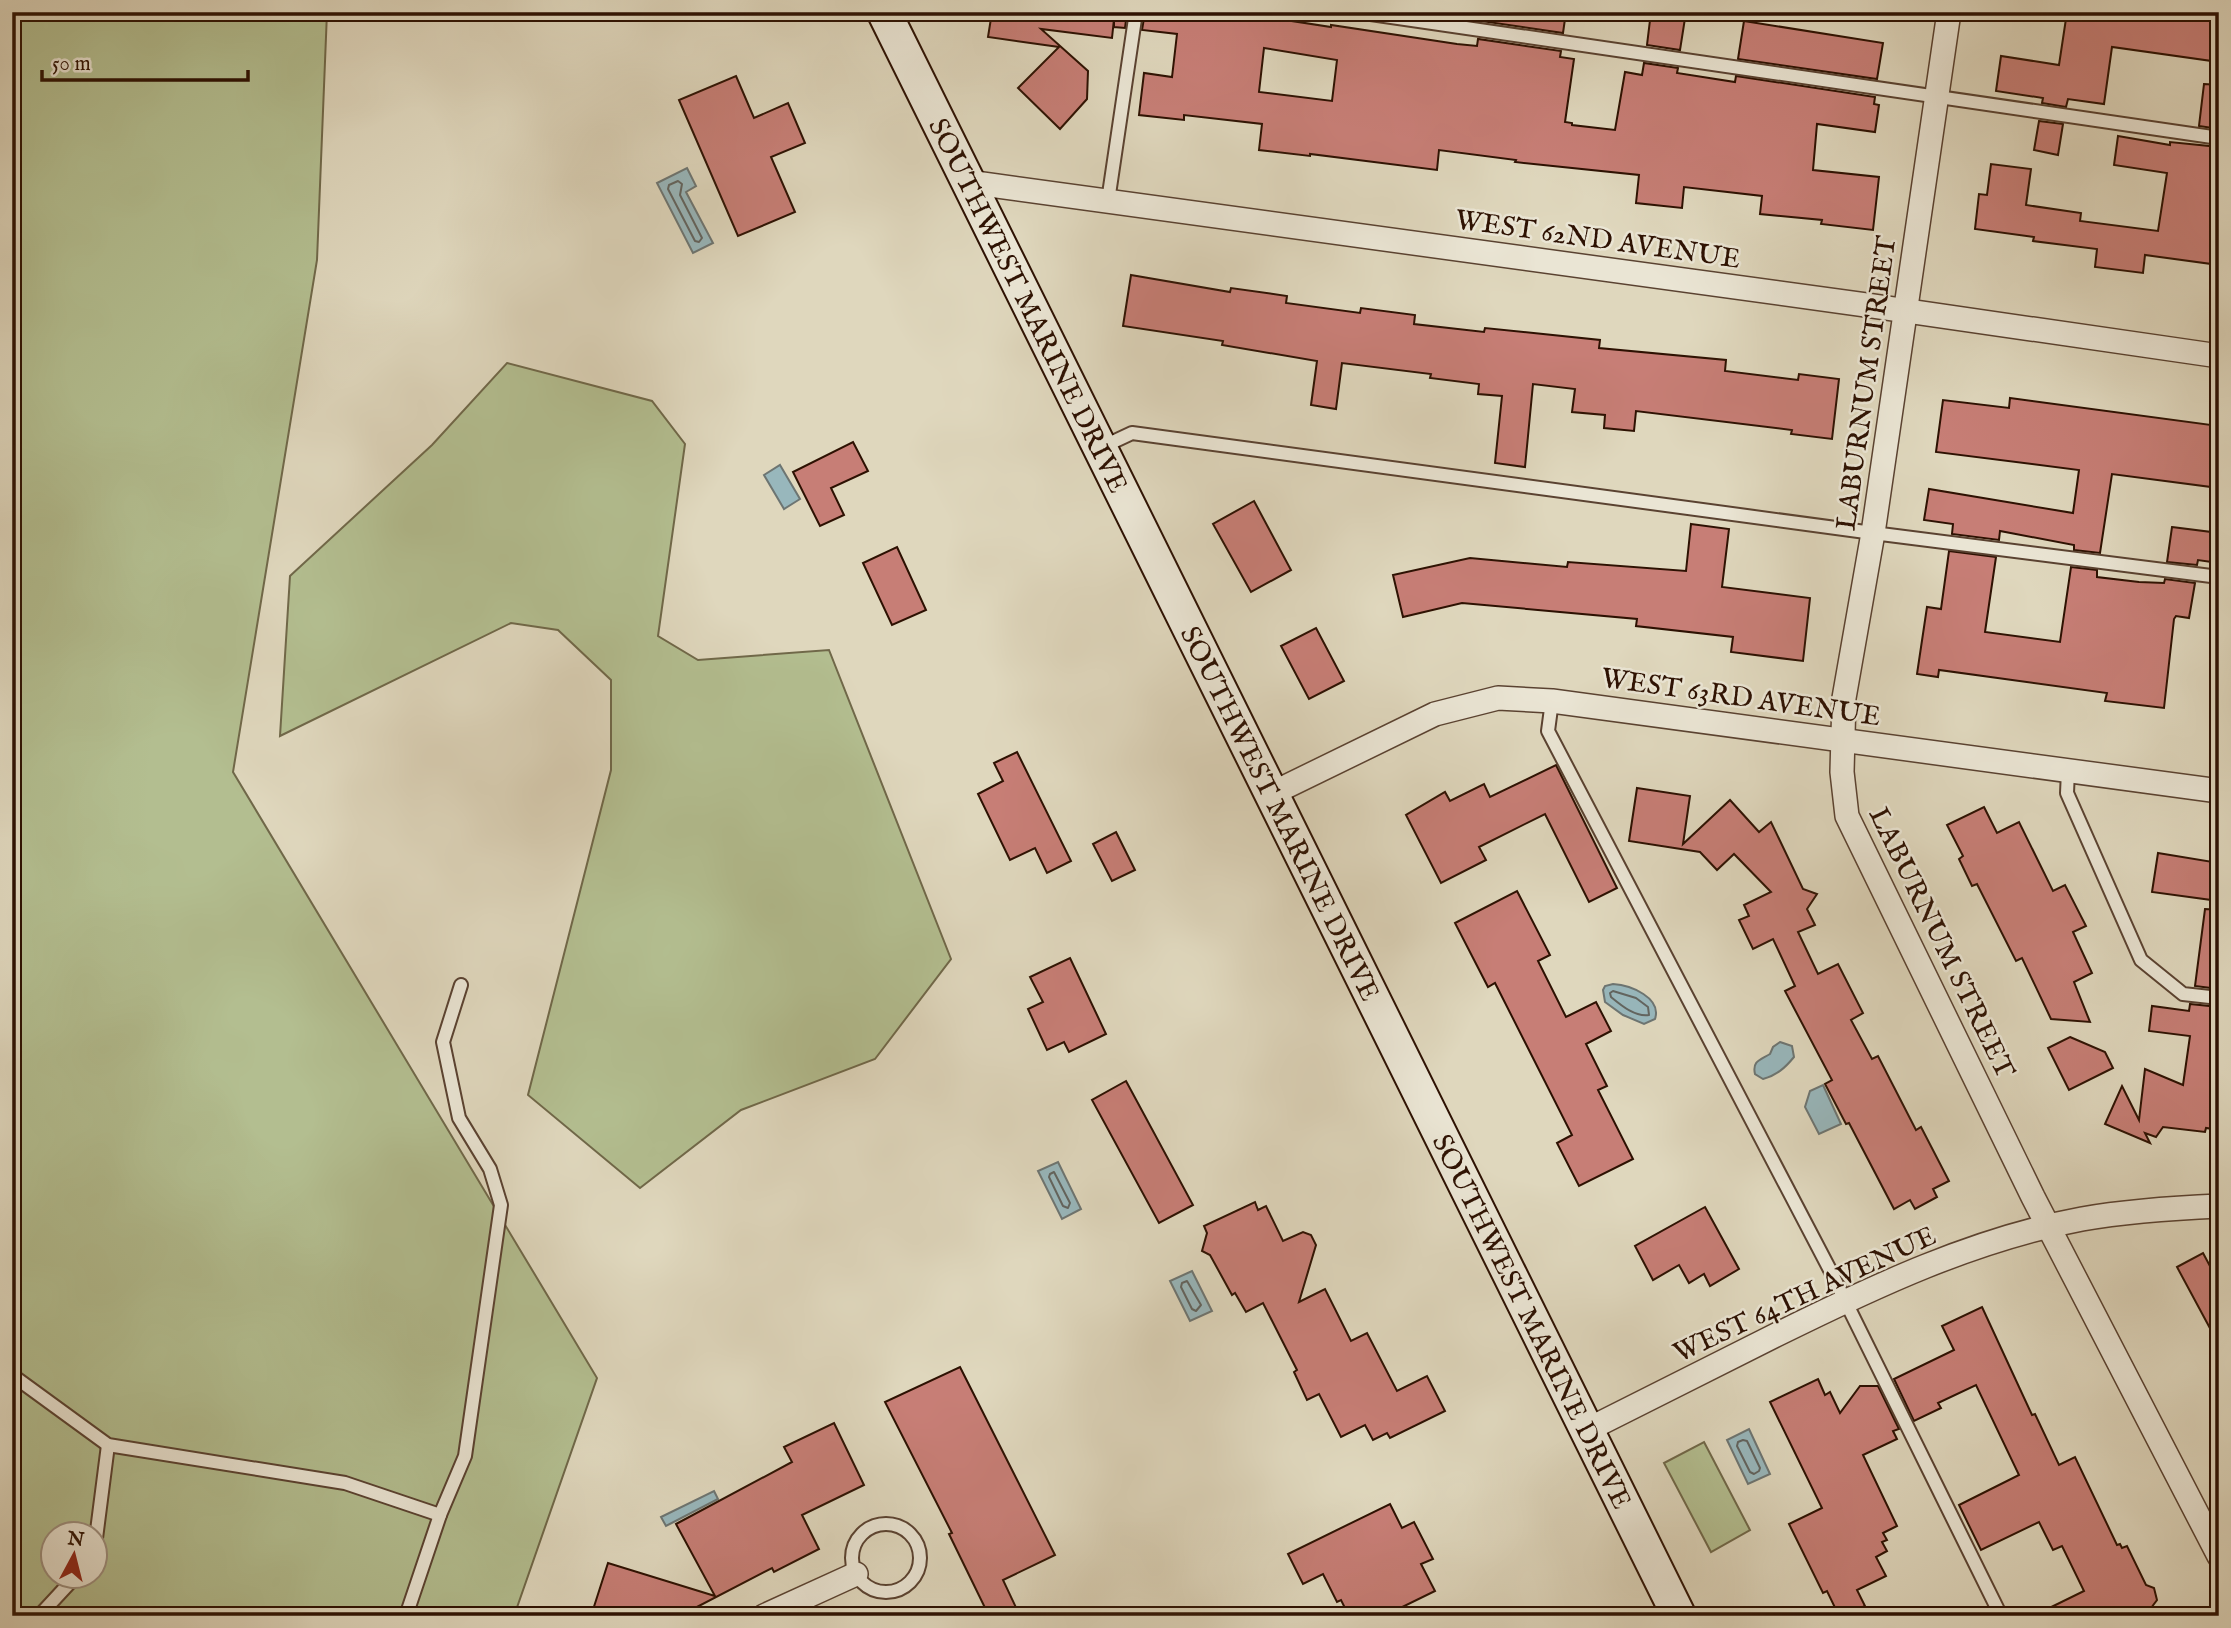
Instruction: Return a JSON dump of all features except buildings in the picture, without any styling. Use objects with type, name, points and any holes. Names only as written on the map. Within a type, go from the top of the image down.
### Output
[{"type":"main road","name":"SOUTHWEST MARINE DRIVE","points":[[884,12],[1679,1616]]},
{"type":"street","name":"LABURNUM STREET","points":[[1950,12],[1873,533],[1844,698],[1842,772],[1847,816],[2049,1227],[2219,1556]]},
{"type":"street","name":"WEST 62ND AVENUE","points":[[968,182],[2219,356]]},
{"type":"street","name":"WEST 63RD AVENUE","points":[[1273,793],[1435,714],[1498,698],[1552,701],[2219,792]]},
{"type":"street","name":"WEST 64TH AVENUE","points":[[1587,1430],[1845,1301],[1926,1266],[2017,1235],[2083,1219],[2163,1209],[2219,1206]]},
{"type":"street","points":[[764,1616],[856,1574]]},
{"type":"lane","points":[[1108,201],[1136,12]]},
{"type":"lane","points":[[1357,12],[2219,138]]},
{"type":"lane","points":[[1099,448],[1132,433],[2219,577]]},
{"type":"lane","points":[[1552,701],[1548,731],[1845,1301],[2001,1616]]},
{"type":"lane","points":[[2068,771],[2067,793],[2141,960],[2183,994],[2219,998]]},
{"type":"lane","points":[[406,1616],[440,1515],[465,1456],[501,1205],[490,1169],[458,1118],[443,1042],[461,985]]},
{"type":"lane","points":[[12,1375],[108,1445],[345,1483],[440,1515]]},
{"type":"lane","points":[[98,1520],[108,1445]]},
{"type":"lane","points":[[884,1523],[906,1530],[914,1538],[920,1559],[912,1580],[904,1587],[894,1591],[872,1589],[856,1574],[852,1552],[863,1532],[884,1523]]},
{"type":"lane","points":[[39,1616],[63,1590]]},
{"type":"green space","points":[[12,12],[327,12],[317,260],[233,772],[597,1378],[514,1616],[12,1616]]},
{"type":"green space","points":[[507,363],[652,401],[685,444],[658,636],[698,660],[829,650],[951,959],[875,1059],[741,1110],[640,1188],[528,1095],[611,770],[611,680],[558,630],[511,623],[280,736],[290,576],[432,445]]},
{"type":"green space","points":[[1704,1442],[1750,1530],[1711,1552],[1664,1463]]},
{"type":"water","points":[[687,168],[696,186],[686,192],[713,243],[693,253],[657,183]]},
{"type":"water","points":[[780,465],[800,499],[784,509],[764,475]]},
{"type":"water","points":[[1613,984],[1636,990],[1650,999],[1656,1012],[1655,1019],[1644,1024],[1623,1015],[1605,1002],[1603,990],[1605,986]]},
{"type":"water","points":[[1780,1042],[1792,1046],[1794,1057],[1780,1071],[1763,1079],[1755,1074],[1756,1064]]},
{"type":"water","points":[[1823,1085],[1841,1124],[1819,1134],[1805,1107],[1810,1091]]},
{"type":"water","points":[[1058,1162],[1081,1209],[1062,1219],[1038,1171]]},
{"type":"water","points":[[1192,1271],[1212,1311],[1190,1321],[1170,1281]]},
{"type":"water","points":[[1749,1429],[1770,1474],[1748,1484],[1727,1440]]},
{"type":"water","points":[[714,1491],[718,1499],[666,1526],[661,1517]]}]
